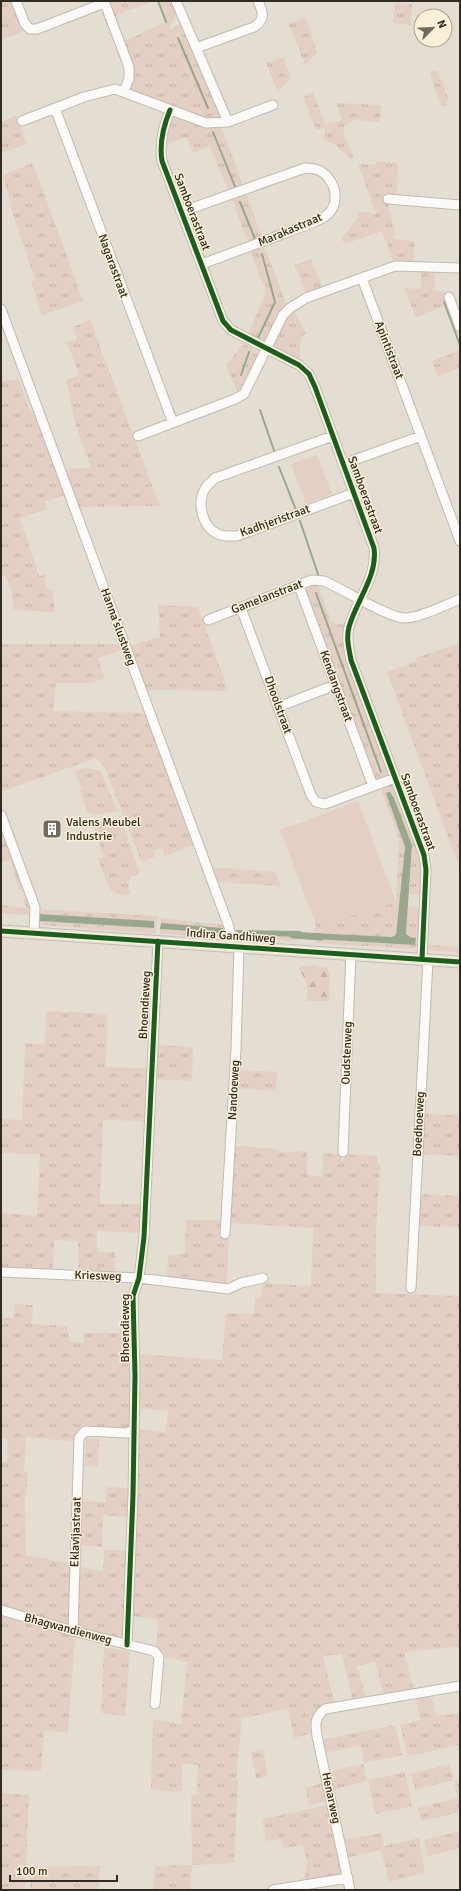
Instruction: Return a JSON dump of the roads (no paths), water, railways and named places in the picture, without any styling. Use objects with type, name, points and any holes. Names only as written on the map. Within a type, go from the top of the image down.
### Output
[{"type":"main road","name":"Indira Gandhiweg","points":[[1,931],[34,929],[158,941],[351,954],[424,957],[460,962]]},
{"type":"street","points":[[16,1],[25,24],[30,29],[37,28],[104,2],[129,67],[124,92]]},
{"type":"street","points":[[176,1],[228,122]]},
{"type":"street","points":[[196,48],[240,33],[260,23],[263,19],[263,12],[258,1]]},
{"type":"street","points":[[22,121],[104,91],[115,89],[206,123],[228,122],[273,105]]},
{"type":"street","name":"Nagarastraat","points":[[55,108],[173,423]]},
{"type":"street","name":"Samboerastraat","points":[[170,110],[164,123],[160,151],[162,161],[223,321],[231,330],[299,365],[309,374],[316,387],[374,548],[375,557],[373,568],[348,628],[347,642],[351,660],[424,855],[426,870],[423,936],[424,957]]},
{"type":"street","name":"Marakastraat","points":[[181,212],[305,168],[314,168],[321,171],[330,179],[333,186],[335,200],[328,214],[304,226],[202,264]]},
{"type":"street","points":[[388,199],[460,205]]},
{"type":"street","points":[[138,436],[235,399],[244,394],[255,374],[265,348],[283,315],[290,308],[306,298],[394,266],[460,268]]},
{"type":"street","name":"Apintistraat","points":[[362,278],[460,541]]},
{"type":"street","points":[[449,297],[460,327]]},
{"type":"street","name":"Hanna'slustweg","points":[[1,309],[230,927],[235,946]]},
{"type":"street","name":"Kadhjeristraat","points":[[333,436],[216,478],[206,487],[201,503],[202,515],[208,527],[218,534],[237,536],[354,493]]},
{"type":"street","points":[[343,464],[421,436]]},
{"type":"street","name":"Gamelanstraat","points":[[208,620],[312,580],[324,581],[392,615],[405,618],[418,615],[460,599]]},
{"type":"street","name":"Kendangstraat","points":[[299,586],[373,786]]},
{"type":"street","name":"Dhoolstraat","points":[[241,608],[311,795],[316,802],[325,804],[373,786]]},
{"type":"street","points":[[278,707],[335,684]]},
{"type":"street","points":[[373,786],[395,778]]},
{"type":"street","points":[[1,815],[34,907],[34,929]]},
{"type":"street","name":"Bhoendieweg","points":[[127,1645],[131,1588],[134,1430],[133,1296],[139,1278],[144,1237],[158,941]]},
{"type":"street","name":"Nandoeweg","points":[[226,1234],[236,1050],[235,946]]},
{"type":"street","name":"Oudstenweg","points":[[344,1152],[351,954]]},
{"type":"street","name":"Boedhoeweg","points":[[411,1288],[424,957]]},
{"type":"street","name":"Kriesweg","points":[[1,1272],[139,1278],[228,1289],[241,1283],[263,1278]]},
{"type":"street","name":"Eklavijastraat","points":[[72,1631],[79,1438],[85,1431],[127,1433],[134,1430]]},
{"type":"street","name":"Bhagwandienweg","points":[[1,1610],[72,1631],[158,1653],[159,1657],[155,1704]]},
{"type":"street","name":"Henarweg","points":[[350,1890],[316,1728],[315,1721],[318,1714],[325,1709],[460,1686]]},
{"type":"street","points":[[273,1890],[348,1878]]},
{"type":"waterway","points":[[158,1],[166,22]]},
{"type":"waterway","points":[[178,38],[208,108]]},
{"type":"waterway","points":[[213,132],[236,189]]},
{"type":"waterway","points":[[240,202],[255,239]]},
{"type":"waterway","points":[[258,338],[275,302],[262,254]]},
{"type":"waterway","points":[[444,302],[460,345]]},
{"type":"waterway","points":[[241,375],[249,352]]},
{"type":"waterway","points":[[260,410],[275,453]]},
{"type":"waterway","points":[[279,467],[296,510]]},
{"type":"waterway","points":[[300,521],[318,574]]},
{"type":"waterway","points":[[316,593],[381,772]]},
{"type":"waterway","points":[[293,935],[321,937]]},
{"type":"place","name":"Valens Meubel Industrie","points":[[52,829]]}]
